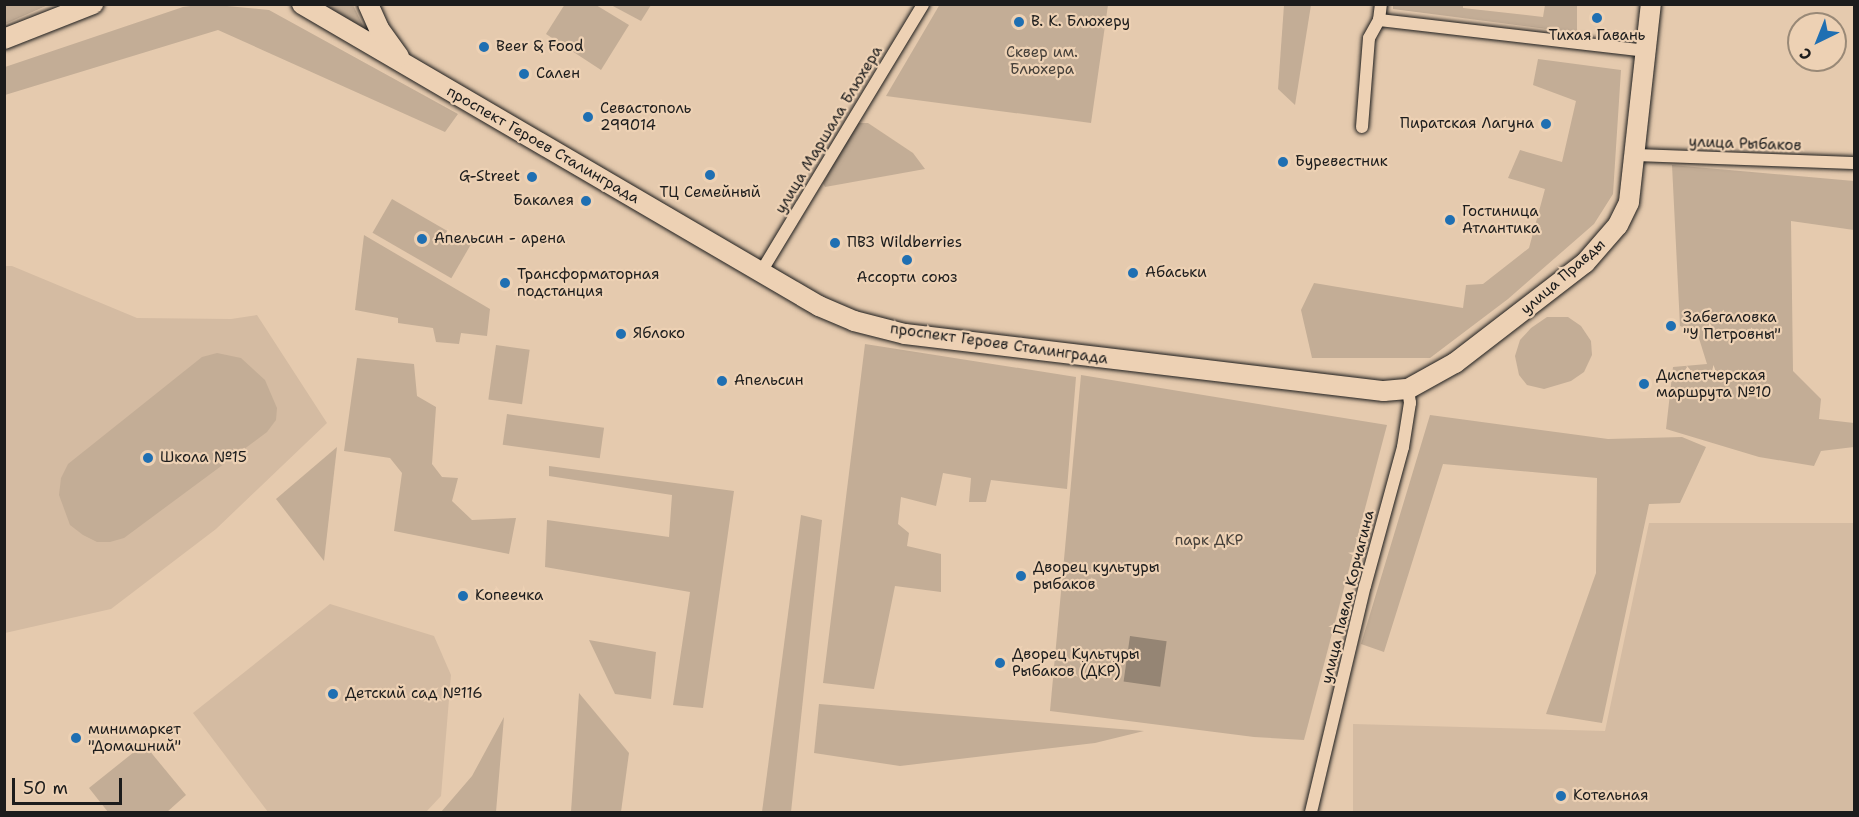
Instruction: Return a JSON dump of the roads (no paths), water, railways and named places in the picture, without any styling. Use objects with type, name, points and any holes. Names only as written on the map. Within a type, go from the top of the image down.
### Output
[{"type":"main road","points":[[4,39],[93,4]]},
{"type":"main road","name":"проспект Героев Сталинграда","points":[[302,4],[819,306],[854,321],[905,333],[1295,382],[1384,391],[1408,389]]},
{"type":"main road","name":"проспект Героев Сталинграда","points":[[368,4],[379,29],[404,64]]},
{"type":"main road","name":"улица Правды","points":[[1408,389],[1455,363],[1504,327],[1585,262],[1607,240],[1629,202],[1651,4]]},
{"type":"street","name":"улица Маршала Блюхера","points":[[761,272],[923,4]]},
{"type":"street","points":[[1362,127],[1369,38],[1379,20],[1381,4]]},
{"type":"street","points":[[1379,20],[1646,51]]},
{"type":"street","name":"улица Рыбаков","points":[[1635,155],[1854,164]]},
{"type":"street","name":"улица Павла Корчагина","points":[[1311,813],[1365,586],[1403,447],[1409,412],[1408,389]]},
{"type":"place","name":"Тихая Гавань","points":[[1597,18]]},
{"type":"place","name":"В. К. Блюхеру","points":[[1019,22]]},
{"type":"place","name":"Beer & Food","points":[[484,47]]},
{"type":"place","name":"Сален","points":[[524,74]]},
{"type":"place","name":"Севастополь 299014","points":[[588,117]]},
{"type":"place","name":"Пиратская Лагуна","points":[[1546,124]]},
{"type":"place","name":"Буревестник","points":[[1283,162]]},
{"type":"place","name":"ТЦ Семейный","points":[[710,175]]},
{"type":"place","name":"G-Street","points":[[532,177]]},
{"type":"place","name":"Бакалея","points":[[586,201]]},
{"type":"place","name":"Гостиница Атлантика","points":[[1450,220]]},
{"type":"place","name":"Апельсин - арена","points":[[422,239]]},
{"type":"place","name":"ПВЗ Wildberries","points":[[835,243]]},
{"type":"place","name":"Ассорти союз","points":[[907,260]]},
{"type":"place","name":"Абаськи","points":[[1133,273]]},
{"type":"place","name":"Трансформаторная подстанция","points":[[505,283]]},
{"type":"place","name":"Забегаловка \"У Петровны\"","points":[[1671,326]]},
{"type":"place","name":"Яблоко","points":[[621,334]]},
{"type":"place","name":"Апельсин","points":[[722,381]]},
{"type":"place","name":"Диспетчерская маршрута №10","points":[[1644,384]]},
{"type":"place","name":"Школа №15","points":[[148,458]]},
{"type":"place","name":"Дворец культуры рыбаков","points":[[1021,576]]},
{"type":"place","name":"Копеечка","points":[[463,596]]},
{"type":"place","name":"Дворец Культуры Рыбаков (ДКР)","points":[[1000,663]]},
{"type":"place","name":"Детский сад №116","points":[[333,694]]},
{"type":"place","name":"минимаркет \"Домашний\"","points":[[76,738]]},
{"type":"place","name":"Котельная","points":[[1561,796]]},
{"type":"park label","name":"Сквер им. Блюхера","points":[[1042,60]]},
{"type":"park label","name":"парк ДКР","points":[[1209,541]]}]
